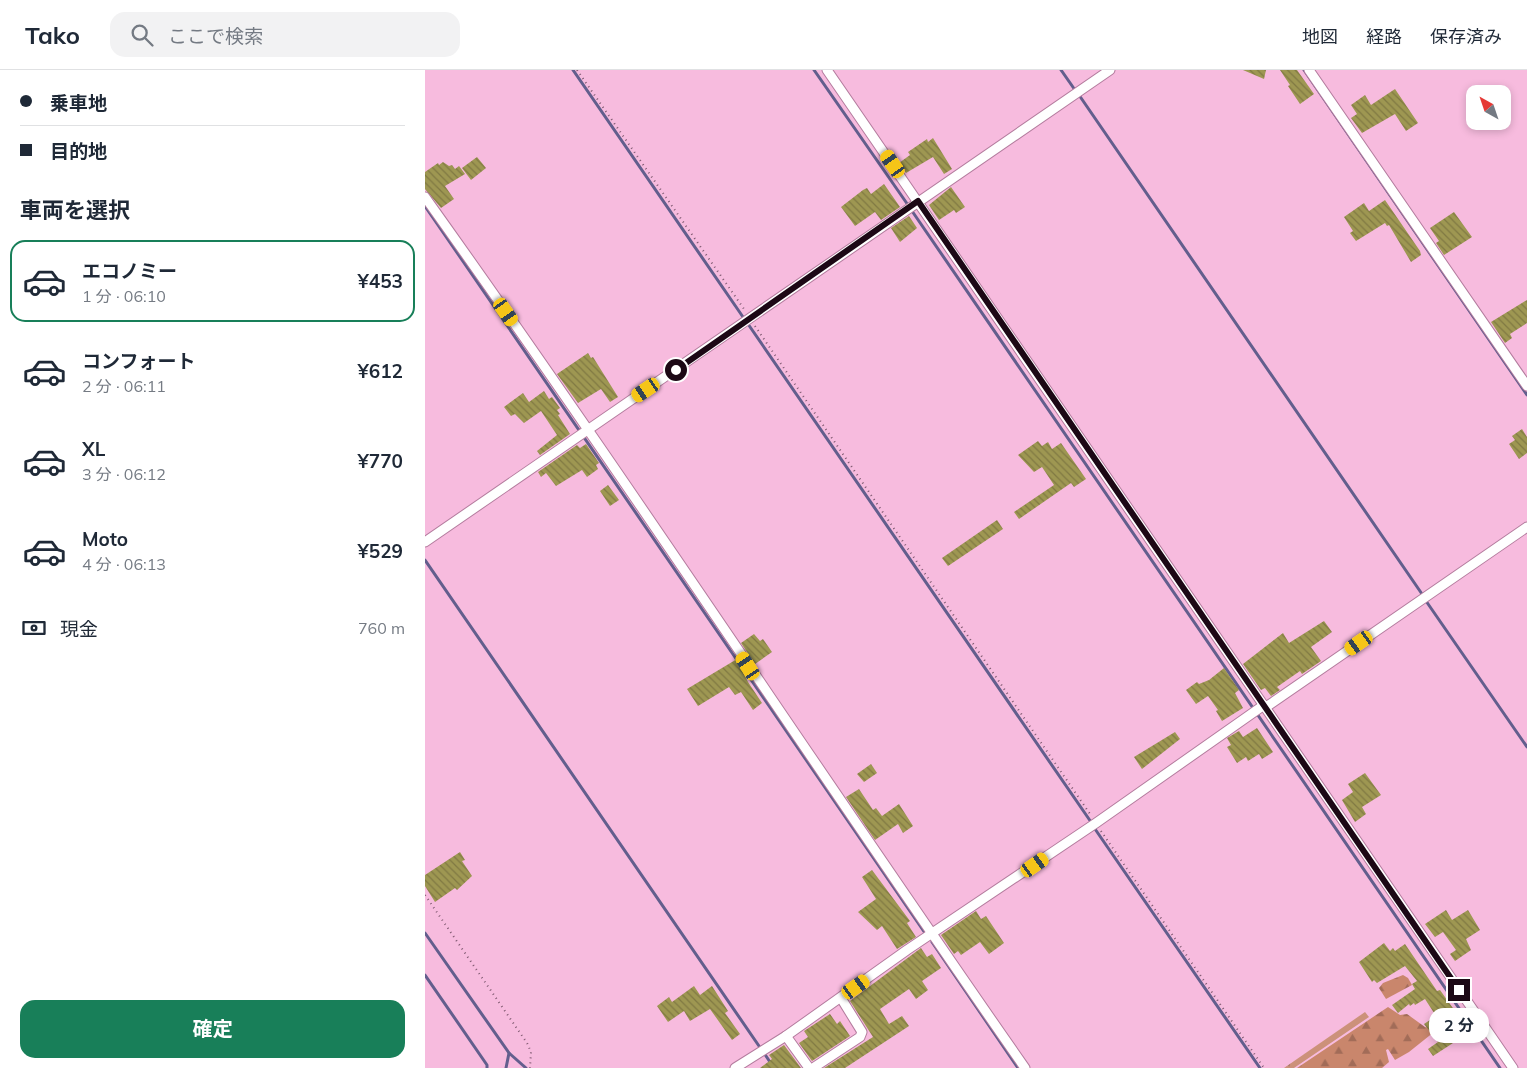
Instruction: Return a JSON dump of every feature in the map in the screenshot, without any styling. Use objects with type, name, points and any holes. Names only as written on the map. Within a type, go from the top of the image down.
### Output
[{"type":"street","points":[[827,70],[918,201],[1260,708],[1513,1068]]},
{"type":"street","points":[[425,542],[1110,70]]},
{"type":"street","points":[[1309,70],[1527,386]]},
{"type":"street","points":[[425,197],[583,432],[1025,1068]]},
{"type":"street","points":[[735,1068],[787,1036],[1260,708],[1527,527]]},
{"type":"street","points":[[813,1068],[860,1037],[862,1032],[841,998]]},
{"type":"street","points":[[787,1036],[809,1068]]},
{"type":"path","points":[[577,70],[750,318],[1264,1068]]},
{"type":"path","points":[[425,895],[527,1043],[531,1052],[530,1068]]},
{"type":"green space","points":[[1403,975],[1408,978],[1412,985],[1386,999],[1379,988],[1383,983]]},
{"type":"green space","points":[[1388,1007],[1400,1015],[1407,1014],[1425,1027],[1433,1028],[1434,1032],[1409,1052],[1395,1060],[1388,1049],[1386,1050],[1389,1062],[1382,1068],[1297,1068]]},
{"type":"green space","points":[[1365,1012],[1369,1017],[1294,1068],[1284,1068]]},
{"type":"building","points":[[1243,70],[1266,70],[1264,79]]},
{"type":"building","points":[[1280,70],[1297,70],[1314,94],[1300,104]]},
{"type":"building","points":[[1395,89],[1418,123],[1406,131],[1395,114],[1362,133],[1351,118],[1357,114],[1351,105],[1365,95],[1371,105]]},
{"type":"building","points":[[933,138],[952,169],[944,174],[933,157],[906,173],[899,163],[910,155],[908,152],[927,139],[928,142]]},
{"type":"building","points":[[477,157],[486,168],[471,180],[462,168]]},
{"type":"building","points":[[443,162],[449,166],[452,165],[455,169],[459,166],[465,174],[445,186],[454,199],[441,208],[425,189],[425,172],[438,163],[439,165]]},
{"type":"building","points":[[884,184],[900,207],[881,220],[875,212],[855,226],[841,207],[863,190],[867,188],[871,194]]},
{"type":"building","points":[[951,187],[965,207],[956,213],[954,210],[939,220],[929,205]]},
{"type":"building","points":[[1385,200],[1420,251],[1421,255],[1411,262],[1389,225],[1387,226],[1385,223],[1356,241],[1350,233],[1353,231],[1344,217],[1364,203],[1369,211]]},
{"type":"building","points":[[1454,212],[1472,237],[1444,255],[1436,243],[1439,241],[1430,228]]},
{"type":"building","points":[[909,216],[917,228],[900,242],[891,228]]},
{"type":"building","points":[[1527,300],[1527,323],[1510,334],[1512,338],[1505,343],[1491,322]]},
{"type":"building","points":[[588,353],[591,358],[593,357],[618,397],[610,402],[601,389],[578,403],[557,374]]},
{"type":"building","points":[[544,391],[549,399],[552,397],[560,408],[557,410],[560,414],[558,415],[570,434],[540,455],[537,451],[557,435],[541,411],[524,423],[515,414],[511,416],[504,407],[523,393],[529,402]]},
{"type":"building","points":[[1522,429],[1527,437],[1527,453],[1519,459],[1509,444],[1515,440],[1512,436]]},
{"type":"building","points":[[1038,441],[1042,446],[1048,442],[1052,449],[1061,443],[1086,479],[1074,487],[1071,483],[1019,519],[1014,512],[1054,485],[1042,467],[1034,472],[1018,455]]},
{"type":"building","points":[[586,444],[599,463],[596,465],[598,469],[587,477],[582,470],[556,486],[546,473],[541,477],[538,472],[577,445],[580,448]]},
{"type":"building","points":[[608,485],[619,500],[610,506],[600,491]]},
{"type":"building","points":[[997,520],[1003,529],[948,566],[942,558]]},
{"type":"building","points":[[1324,621],[1332,632],[1311,647],[1321,661],[1302,674],[1300,671],[1277,687],[1280,690],[1271,696],[1265,688],[1261,690],[1243,664],[1283,633],[1289,643]]},
{"type":"building","points":[[754,634],[760,641],[763,639],[772,652],[755,664],[741,643]]},
{"type":"building","points":[[737,659],[745,671],[743,672],[748,682],[762,703],[753,710],[741,692],[735,695],[729,687],[698,706],[687,689]]},
{"type":"building","points":[[1224,668],[1239,690],[1235,693],[1243,708],[1222,721],[1216,711],[1218,710],[1208,696],[1196,704],[1186,690],[1197,682],[1199,684],[1209,680]]},
{"type":"building","points":[[1257,728],[1273,752],[1262,759],[1259,754],[1248,761],[1246,757],[1237,763],[1227,747],[1231,745],[1227,738],[1239,731],[1243,737]]},
{"type":"building","points":[[1175,732],[1180,739],[1142,769],[1134,757]]},
{"type":"building","points":[[871,764],[877,773],[864,782],[857,774]]},
{"type":"building","points":[[1365,773],[1381,795],[1362,807],[1366,814],[1355,822],[1342,800],[1353,792],[1348,784]]},
{"type":"building","points":[[859,789],[873,810],[876,808],[882,816],[899,804],[913,826],[903,833],[898,824],[875,840],[846,797]]},
{"type":"building","points":[[460,852],[465,860],[462,861],[472,876],[457,890],[455,888],[435,902],[425,886],[425,875]]},
{"type":"building","points":[[872,870],[910,921],[907,923],[916,937],[897,949],[882,926],[877,930],[858,912],[876,899],[862,877]]},
{"type":"building","points":[[1446,910],[1452,920],[1468,910],[1480,930],[1466,939],[1471,950],[1455,961],[1450,954],[1456,950],[1443,932],[1435,937],[1425,924]]},
{"type":"building","points":[[976,911],[981,919],[986,916],[1004,943],[989,954],[980,942],[961,955],[958,951],[954,954],[941,935]]},
{"type":"building","points":[[1384,943],[1390,951],[1393,948],[1395,951],[1405,944],[1437,991],[1440,990],[1470,1032],[1433,1056],[1428,1049],[1438,1042],[1424,1024],[1436,1016],[1425,999],[1415,1005],[1414,1003],[1410,1006],[1409,1004],[1398,1013],[1392,1005],[1415,989],[1412,984],[1417,981],[1405,966],[1377,983],[1374,980],[1372,982],[1359,962]]},
{"type":"building","points":[[921,948],[927,957],[932,954],[941,968],[922,981],[928,990],[916,999],[909,989],[880,1009],[889,1024],[902,1016],[909,1026],[845,1068],[824,1068],[873,1037],[850,1001]]},
{"type":"building","points":[[694,986],[700,995],[712,986],[728,1011],[725,1013],[740,1034],[732,1040],[710,1009],[690,1021],[684,1011],[668,1022],[657,1006],[669,997],[672,1002]]},
{"type":"building","points":[[830,1014],[837,1024],[840,1021],[850,1036],[812,1061],[799,1043],[808,1037],[804,1031]]},
{"type":"building","points":[[784,1045],[801,1068],[760,1068],[772,1059],[769,1055]]},
{"type":"waterway","points":[[573,70],[743,317]]},
{"type":"waterway","points":[[814,70],[908,205]]},
{"type":"waterway","points":[[1061,70],[1075,90]]},
{"type":"waterway","points":[[1304,70],[1527,395]]},
{"type":"waterway","points":[[1079,95],[1422,594]]},
{"type":"waterway","points":[[425,206],[739,663]]},
{"type":"waterway","points":[[912,211],[1500,1068]]},
{"type":"waterway","points":[[748,324],[1091,822]]},
{"type":"waterway","points":[[425,560],[759,1046]]},
{"type":"waterway","points":[[1426,601],[1527,747]]},
{"type":"waterway","points":[[743,668],[925,933]]},
{"type":"waterway","points":[[1095,829],[1260,1068]]},
{"type":"waterway","points":[[425,933],[509,1053],[506,1068]]},
{"type":"waterway","points":[[932,942],[1018,1068]]},
{"type":"waterway","points":[[425,975],[487,1065],[487,1068]]},
{"type":"waterway","points":[[509,1053],[526,1068]]},
{"type":"waterway","points":[[764,1053],[774,1068]]},
{"type":"route","points":[[676,370],[918,201],[1459,990]]}]
